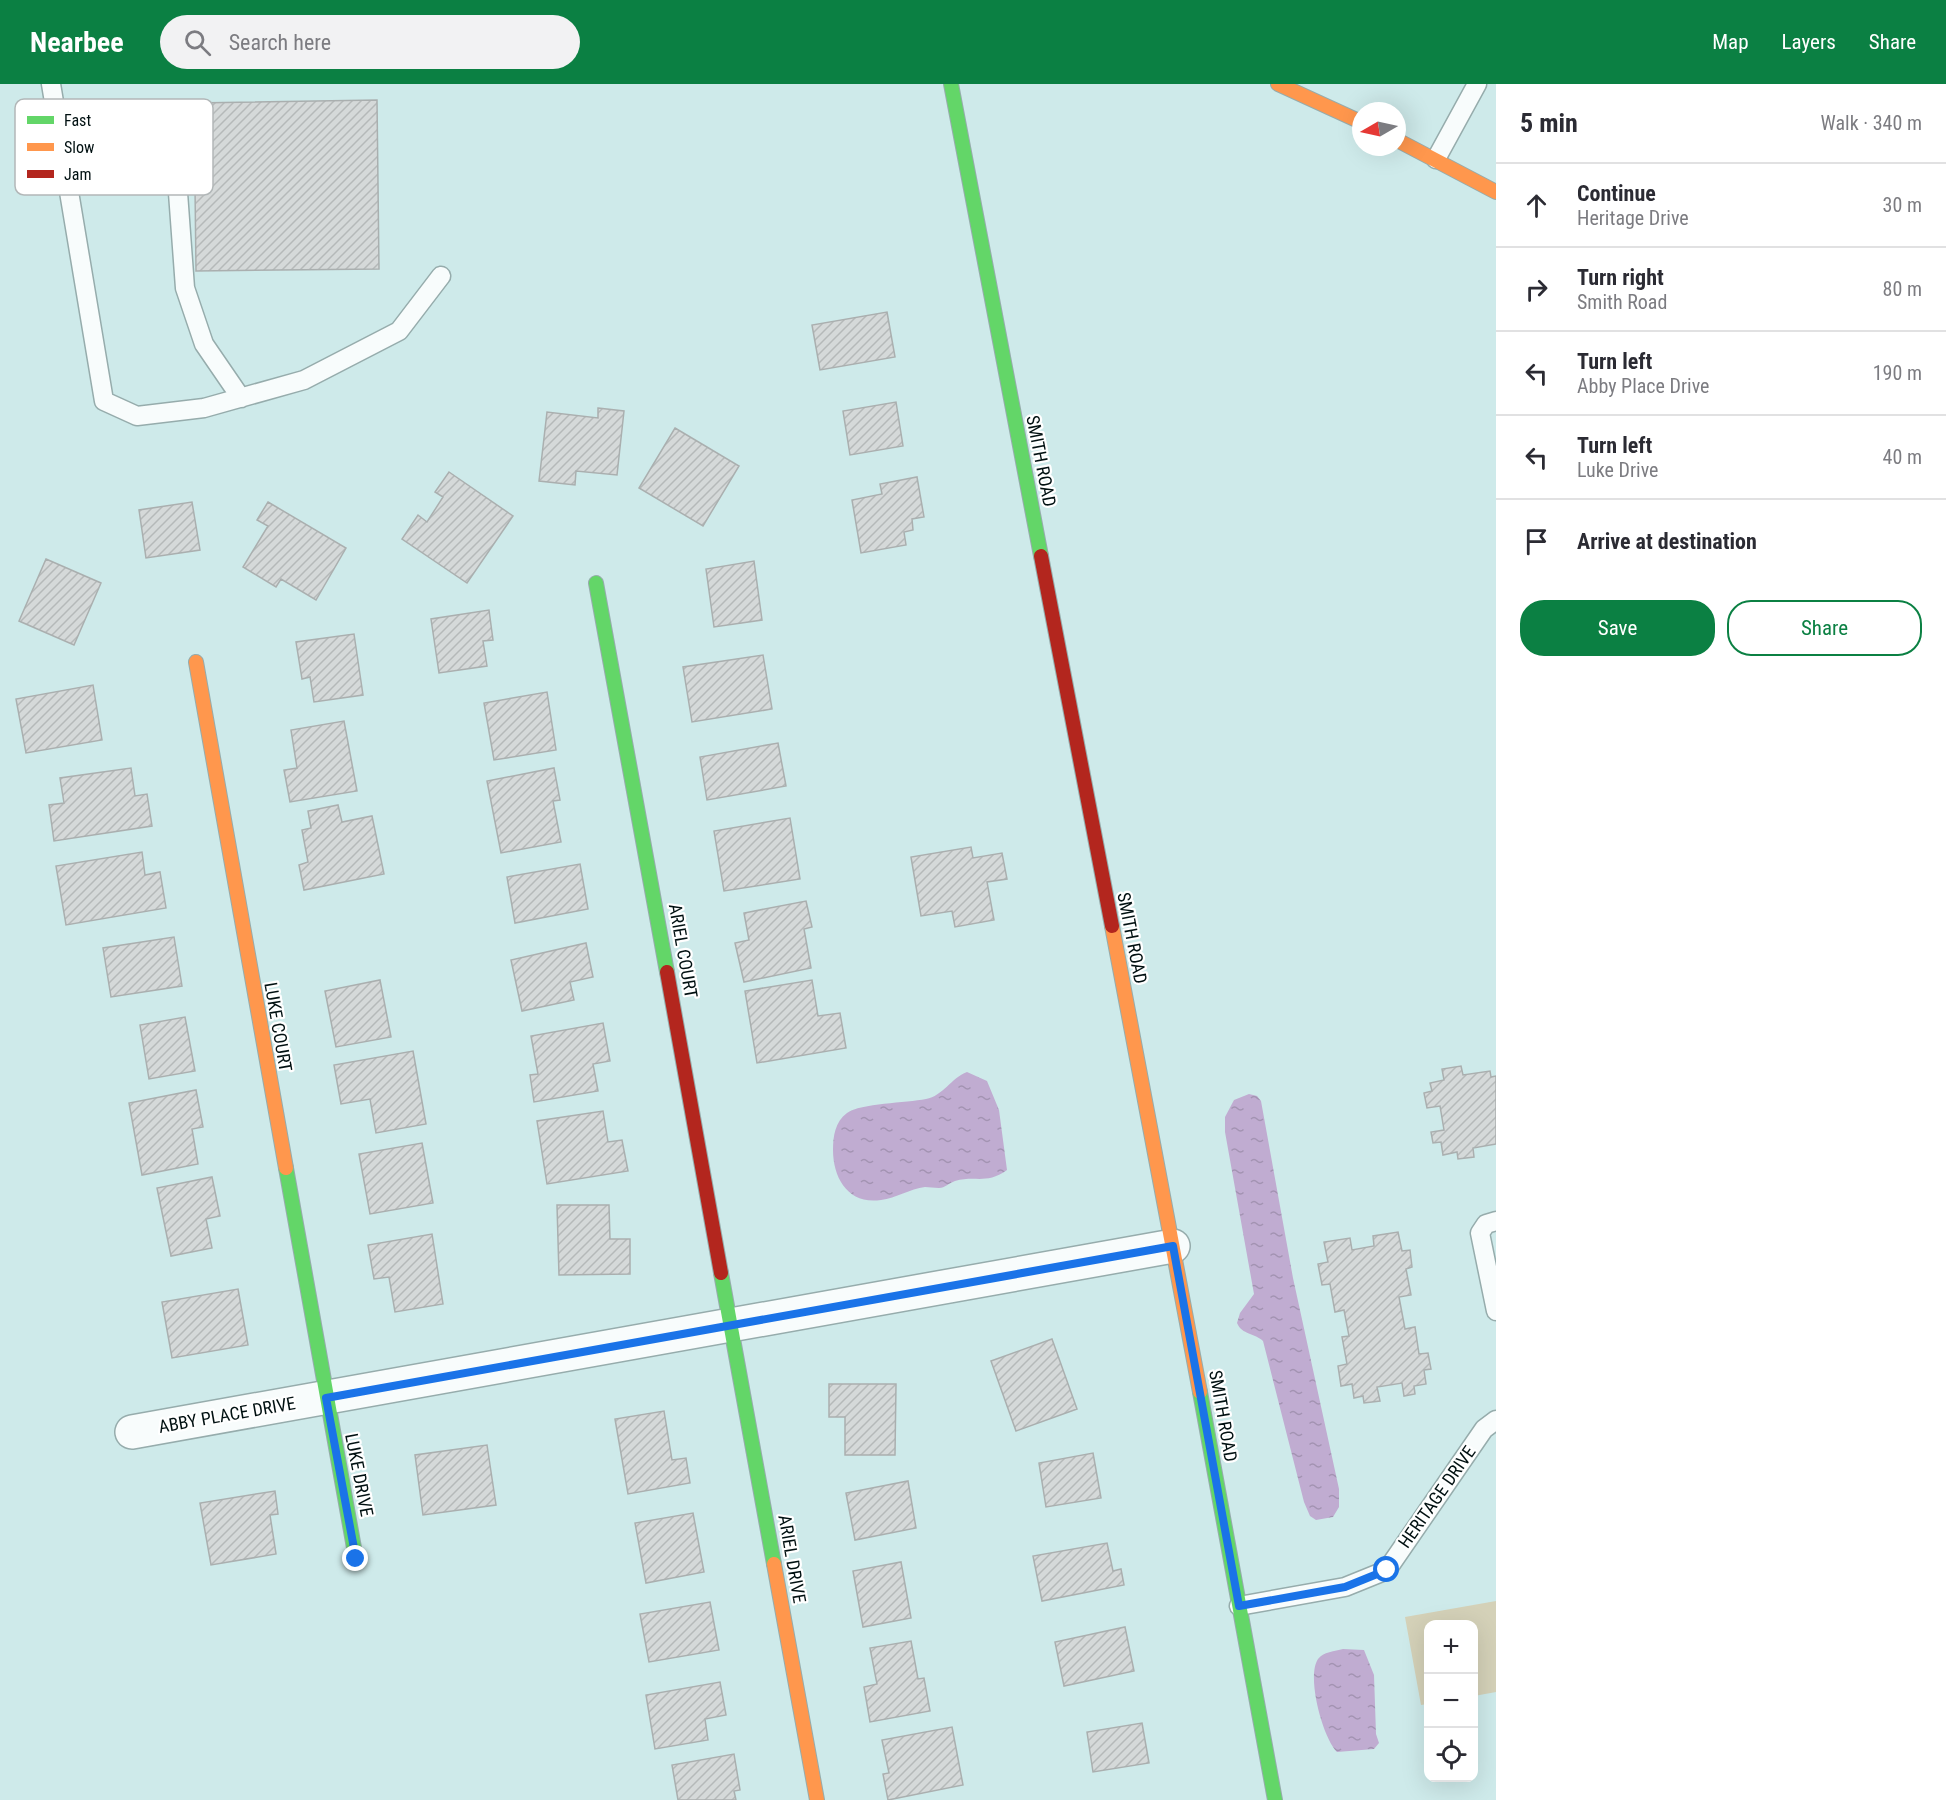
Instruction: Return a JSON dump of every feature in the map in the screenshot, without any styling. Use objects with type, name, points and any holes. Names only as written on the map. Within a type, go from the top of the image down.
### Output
[{"type":"street","name":"SMITH ROAD","points":[[951,84],[1173,1246],[1275,1800]]},
{"type":"street","points":[[1278,84],[1352,118]]},
{"type":"street","points":[[1406,144],[1496,192]]},
{"type":"street","name":"ARIEL COURT","points":[[596,583],[731,1325]]},
{"type":"street","name":"LUKE COURT","points":[[196,662],[326,1398]]},
{"type":"street","name":"ABBY PLACE DRIVE","points":[[132,1432],[1173,1246]]},
{"type":"street","name":"ARIEL DRIVE","points":[[731,1325],[817,1800]]},
{"type":"street","name":"LUKE DRIVE","points":[[326,1398],[356,1559]]},
{"type":"lane","points":[[51,84],[54,99]]},
{"type":"lane","points":[[1436,159],[1477,84]]},
{"type":"lane","points":[[70,195],[104,401],[137,416],[204,408],[304,380],[399,331],[441,276]]},
{"type":"lane","points":[[178,195],[185,288],[204,344],[242,398]]},
{"type":"lane","points":[[1496,1221],[1486,1224],[1480,1233],[1496,1311]]},
{"type":"lane","name":"HERITAGE DRIVE","points":[[1239,1606],[1345,1587],[1387,1570],[1484,1429],[1496,1420]]},
{"type":"shaded area","points":[[1496,1601],[1496,1692],[1478,1695],[1478,1620],[1424,1620],[1424,1705],[1421,1705],[1405,1617]]},
{"type":"water","points":[[967,1072],[987,1081],[999,1110],[1007,1170],[993,1177],[962,1179],[941,1188],[919,1188],[881,1200],[860,1198],[845,1188],[836,1171],[833,1150],[836,1130],[847,1113],[862,1107],[932,1097]]},
{"type":"water","points":[[1249,1094],[1257,1096],[1261,1101],[1293,1278],[1339,1489],[1339,1507],[1333,1517],[1316,1520],[1310,1516],[1304,1502],[1263,1341],[1242,1330],[1237,1323],[1240,1313],[1254,1294],[1225,1132],[1225,1117],[1234,1100]]},
{"type":"water","points":[[1343,1649],[1364,1650],[1374,1675],[1376,1734],[1379,1743],[1374,1749],[1337,1752],[1326,1734],[1315,1693],[1315,1668],[1318,1659],[1323,1655]]},
{"type":"building","points":[[377,100],[379,269],[196,271],[195,195],[213,195],[213,103]]},
{"type":"building","points":[[887,312],[895,357],[820,370],[812,325]]},
{"type":"building","points":[[896,402],[903,446],[850,455],[843,411]]},
{"type":"building","points":[[598,408],[624,411],[617,475],[576,471],[575,485],[539,481],[547,412],[598,418]]},
{"type":"building","points":[[675,428],[739,466],[703,526],[639,488]]},
{"type":"building","points":[[449,472],[513,516],[467,583],[402,539],[418,515],[427,522],[443,497],[435,492]]},
{"type":"building","points":[[917,477],[924,517],[912,519],[913,530],[904,532],[906,545],[861,553],[852,500],[882,494],[880,484]]},
{"type":"building","points":[[192,502],[200,550],[146,558],[139,510]]},
{"type":"building","points":[[268,502],[346,548],[316,600],[281,579],[276,587],[243,567],[268,526],[257,520]]},
{"type":"building","points":[[46,559],[101,583],[74,645],[19,621]]},
{"type":"building","points":[[754,561],[762,620],[714,627],[706,569]]},
{"type":"building","points":[[489,610],[493,640],[483,641],[487,666],[439,673],[431,619]]},
{"type":"building","points":[[354,634],[363,695],[314,702],[310,677],[302,679],[296,642]]},
{"type":"building","points":[[763,655],[772,709],[692,722],[683,667]]},
{"type":"building","points":[[93,685],[102,740],[26,753],[16,699]]},
{"type":"building","points":[[547,692],[556,750],[494,760],[484,703]]},
{"type":"building","points":[[344,721],[357,791],[290,802],[284,770],[297,768],[291,730]]},
{"type":"building","points":[[778,743],[786,786],[707,800],[700,757]]},
{"type":"building","points":[[131,768],[135,796],[147,794],[152,826],[54,841],[49,805],[64,803],[60,778]]},
{"type":"building","points":[[554,768],[560,800],[553,801],[561,842],[501,853],[487,781]]},
{"type":"building","points":[[338,805],[342,822],[372,816],[384,874],[304,890],[299,865],[308,862],[302,830],[311,828],[308,811]]},
{"type":"building","points":[[790,818],[800,879],[724,891],[714,831]]},
{"type":"building","points":[[971,847],[973,858],[1002,853],[1007,879],[987,882],[994,920],[955,927],[952,911],[921,916],[911,857]]},
{"type":"building","points":[[142,852],[145,875],[160,872],[166,908],[66,925],[56,866]]},
{"type":"building","points":[[580,864],[588,909],[515,923],[507,877]]},
{"type":"building","points":[[806,901],[812,927],[804,929],[811,968],[744,982],[735,943],[749,940],[744,913]]},
{"type":"building","points":[[174,937],[182,986],[111,997],[103,948]]},
{"type":"building","points":[[586,943],[593,977],[570,982],[574,1000],[522,1011],[511,960]]},
{"type":"building","points":[[380,980],[391,1037],[336,1047],[325,991]]},
{"type":"building","points":[[812,980],[818,1016],[840,1013],[846,1048],[757,1063],[745,991]]},
{"type":"building","points":[[185,1017],[195,1071],[149,1079],[140,1025]]},
{"type":"building","points":[[603,1023],[610,1061],[593,1064],[598,1091],[534,1102],[530,1075],[538,1074],[531,1036]]},
{"type":"building","points":[[413,1051],[426,1124],[376,1133],[370,1099],[341,1104],[334,1065]]},
{"type":"building","points":[[1461,1066],[1463,1075],[1490,1071],[1491,1077],[1496,1076],[1496,1144],[1473,1148],[1474,1157],[1458,1159],[1457,1152],[1443,1155],[1441,1142],[1433,1143],[1431,1132],[1444,1130],[1440,1106],[1427,1108],[1424,1093],[1432,1091],[1430,1083],[1444,1080],[1442,1069]]},
{"type":"building","points":[[196,1090],[203,1127],[192,1129],[198,1164],[142,1175],[129,1103]]},
{"type":"building","points":[[603,1111],[608,1142],[622,1140],[628,1171],[547,1184],[537,1121]]},
{"type":"building","points":[[422,1143],[433,1203],[370,1214],[359,1154]]},
{"type":"building","points":[[212,1177],[220,1216],[206,1219],[212,1248],[171,1256],[157,1188]]},
{"type":"building","points":[[557,1205],[609,1205],[610,1239],[630,1239],[630,1274],[559,1275]]},
{"type":"building","points":[[1398,1232],[1402,1251],[1410,1250],[1412,1267],[1406,1269],[1411,1295],[1399,1297],[1405,1329],[1415,1327],[1419,1354],[1428,1353],[1431,1369],[1424,1370],[1426,1384],[1414,1386],[1415,1394],[1404,1396],[1402,1383],[1377,1387],[1380,1401],[1364,1403],[1363,1396],[1354,1398],[1352,1384],[1341,1386],[1338,1366],[1347,1364],[1342,1337],[1349,1336],[1344,1310],[1335,1312],[1330,1284],[1322,1285],[1318,1264],[1328,1262],[1324,1242],[1350,1238],[1352,1250],[1374,1246],[1373,1236]]},
{"type":"building","points":[[432,1234],[443,1304],[395,1312],[389,1277],[374,1279],[368,1245]]},
{"type":"building","points":[[238,1289],[248,1345],[172,1358],[162,1302]]},
{"type":"building","points":[[1052,1339],[1077,1409],[1016,1431],[991,1361]]},
{"type":"building","points":[[829,1384],[896,1384],[895,1455],[845,1455],[845,1417],[829,1417]]},
{"type":"building","points":[[664,1411],[672,1460],[686,1458],[690,1483],[628,1494],[615,1419]]},
{"type":"building","points":[[487,1445],[496,1505],[423,1515],[415,1455]]},
{"type":"building","points":[[1093,1453],[1101,1498],[1046,1507],[1039,1463]]},
{"type":"building","points":[[908,1481],[916,1528],[855,1540],[846,1493]]},
{"type":"building","points":[[275,1491],[278,1514],[270,1515],[276,1554],[211,1565],[200,1503]]},
{"type":"building","points":[[693,1513],[704,1572],[646,1583],[635,1523]]},
{"type":"building","points":[[1107,1543],[1113,1571],[1121,1569],[1124,1585],[1042,1601],[1033,1556]]},
{"type":"building","points":[[901,1562],[911,1618],[863,1627],[853,1571]]},
{"type":"building","points":[[710,1602],[719,1650],[649,1662],[640,1614]]},
{"type":"building","points":[[1125,1627],[1134,1671],[1064,1686],[1055,1642]]},
{"type":"building","points":[[911,1641],[918,1679],[924,1678],[930,1711],[870,1722],[864,1687],[877,1684],[870,1648]]},
{"type":"building","points":[[720,1682],[726,1715],[705,1719],[708,1740],[655,1749],[646,1695]]},
{"type":"building","points":[[1142,1723],[1149,1763],[1093,1772],[1087,1732]]},
{"type":"building","points":[[952,1727],[963,1785],[888,1800],[883,1774],[889,1773],[882,1740]]},
{"type":"building","points":[[734,1754],[740,1790],[734,1791],[736,1800],[678,1800],[672,1765]]},
{"type":"traffic: fast","points":[[951,84],[1041,556]]},
{"type":"traffic: fast","points":[[596,583],[667,972]]},
{"type":"traffic: fast","points":[[286,1168],[356,1559]]},
{"type":"traffic: fast","points":[[721,1273],[774,1564]]},
{"type":"traffic: fast","points":[[1200,1392],[1275,1800]]},
{"type":"traffic: slow","points":[[1278,84],[1352,118]]},
{"type":"traffic: slow","points":[[1406,145],[1496,192]]},
{"type":"traffic: slow","points":[[196,662],[286,1168]]},
{"type":"traffic: slow","points":[[1112,926],[1200,1392]]},
{"type":"traffic: slow","points":[[774,1564],[817,1800]]},
{"type":"traffic: jam","points":[[1041,556],[1112,926]]},
{"type":"traffic: jam","points":[[667,972],[721,1273]]},
{"type":"route","points":[[356,1559],[326,1398],[1173,1246],[1239,1606],[1345,1587],[1387,1570]]}]
